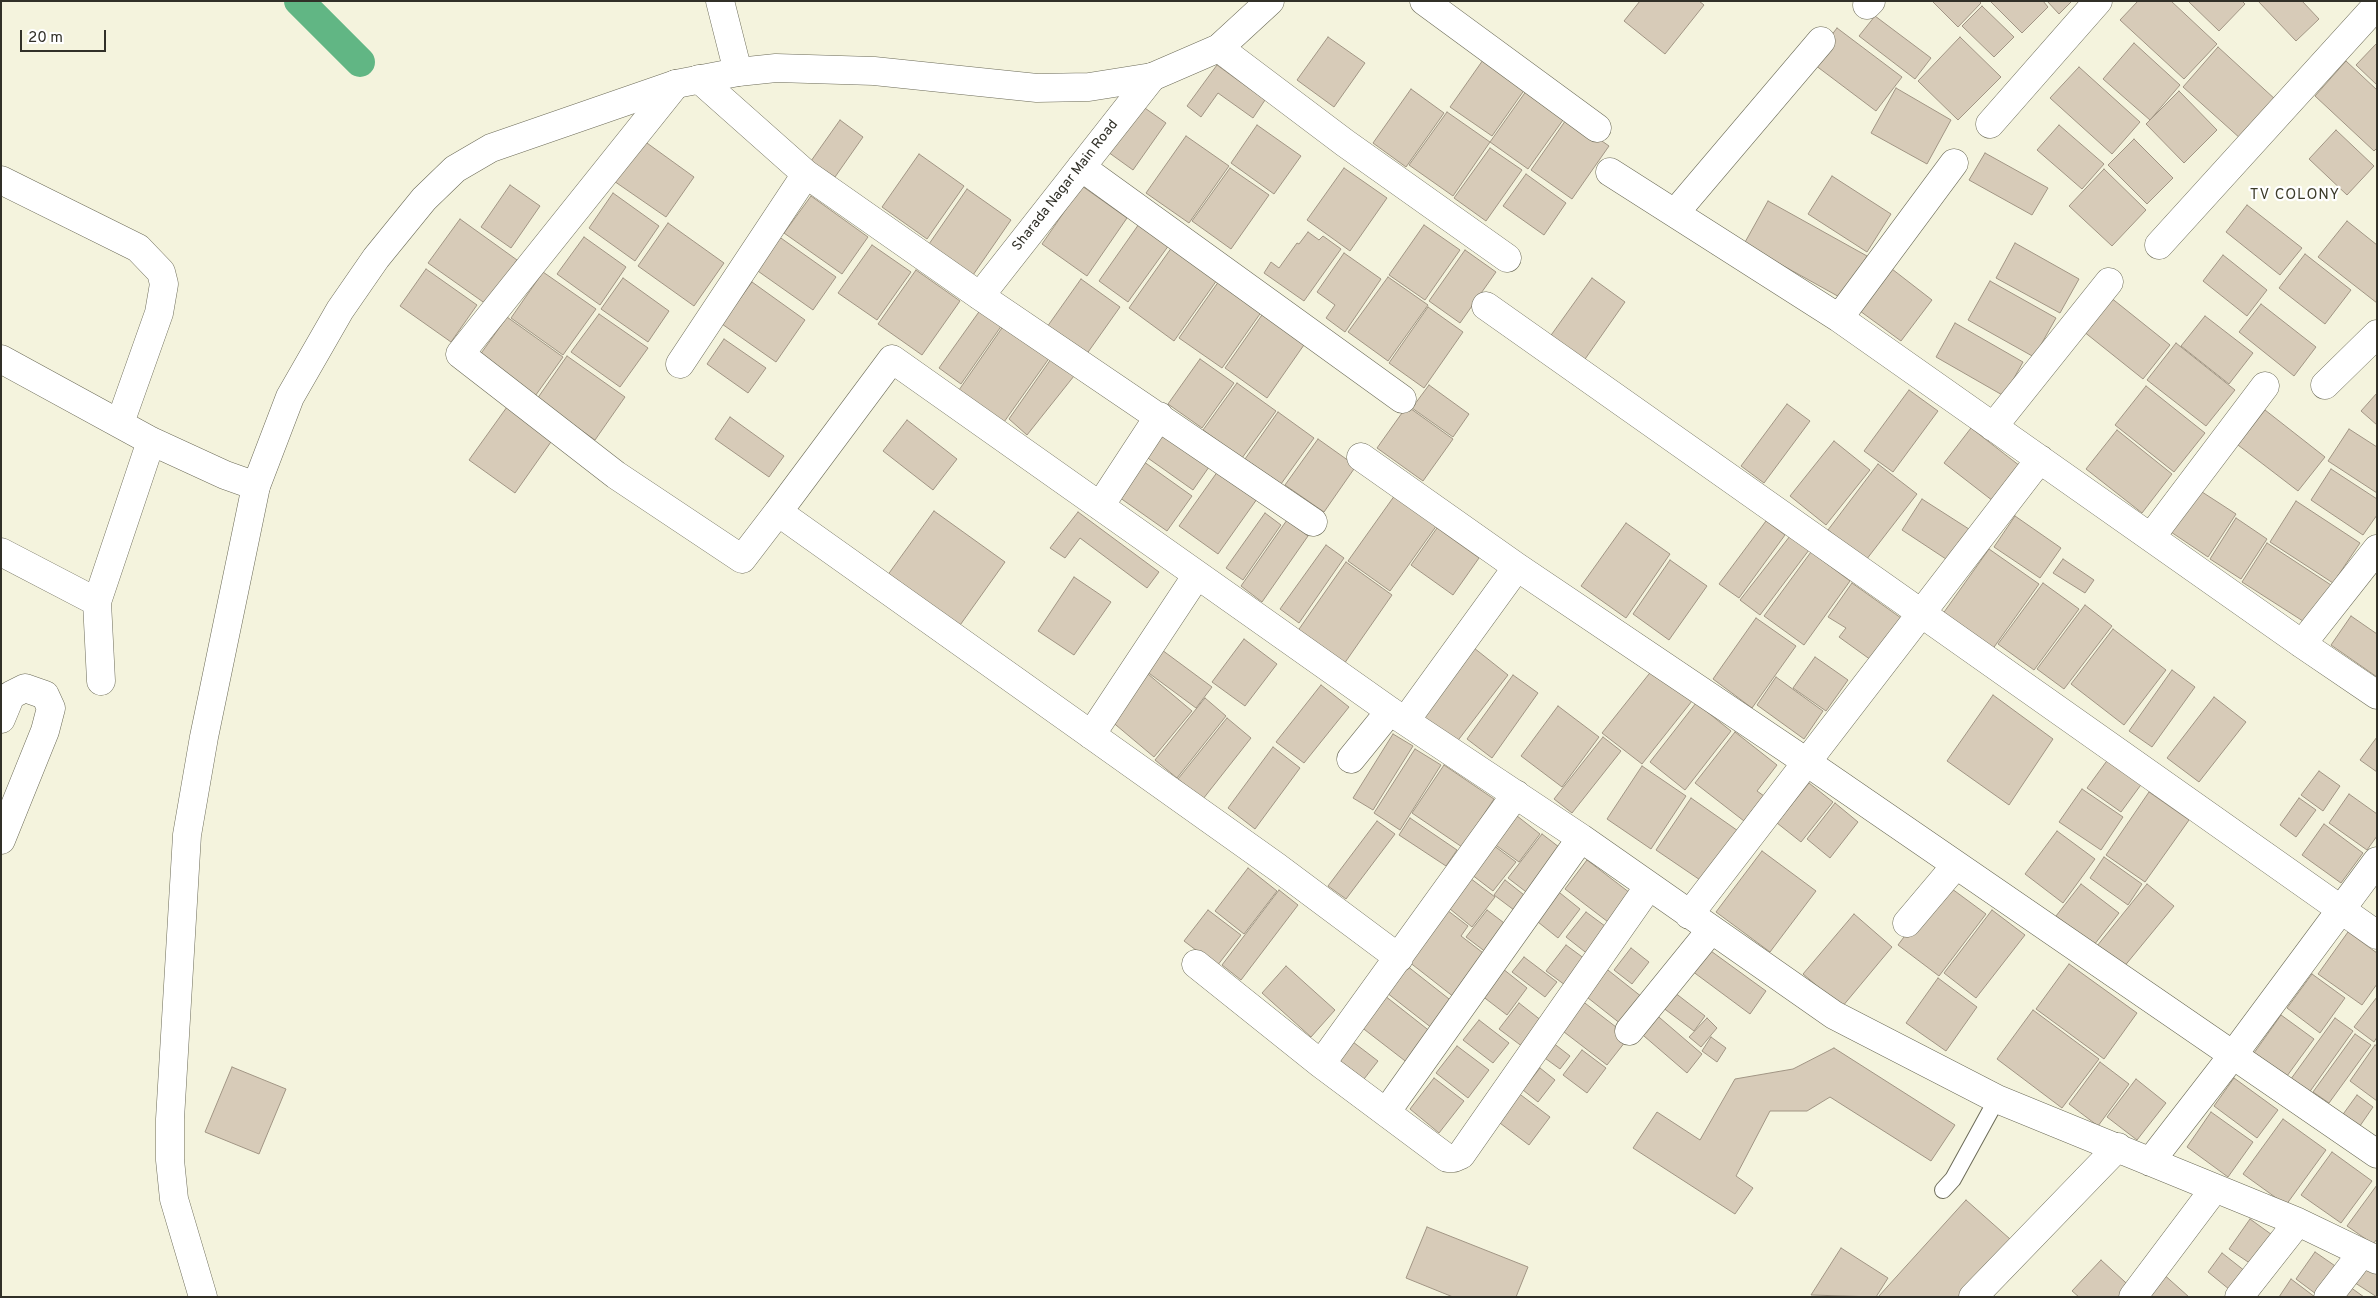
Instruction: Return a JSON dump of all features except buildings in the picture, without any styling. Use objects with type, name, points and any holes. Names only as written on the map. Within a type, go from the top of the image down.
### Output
[{"type":"street","points":[[720,1],[738,72]]},
{"type":"street","points":[[203,1297],[174,1199],[170,1160],[173,1058],[187,835],[204,737],[256,486],[290,397],[340,310],[382,250],[424,199],[455,169],[491,148],[688,82],[738,72],[776,68],[874,71],[1037,88],[1089,87],[1152,77],[1218,48],[1270,1]]},
{"type":"street","points":[[1424,1],[1597,128]]},
{"type":"street","points":[[1990,124],[2098,1]]},
{"type":"street","points":[[2158,245],[2377,5]]},
{"type":"street","points":[[1675,213],[1821,41]]},
{"type":"street","points":[[1218,48],[1345,143],[1507,258]]},
{"type":"street","name":"Sharada Nagar Main Road","points":[[980,296],[1152,77]]},
{"type":"street","points":[[688,82],[806,174],[980,296],[1313,522]]},
{"type":"street","points":[[688,82],[460,354],[616,475],[742,559],[892,359],[1398,716],[1581,838],[1834,1015],[1997,1099],[2298,1222],[2369,1256],[2328,1297]]},
{"type":"street","points":[[1839,318],[1954,163]]},
{"type":"street","points":[[1081,167],[1402,399]]},
{"type":"street","points":[[1610,172],[1839,318],[2377,695]]},
{"type":"street","points":[[680,364],[806,174]]},
{"type":"street","points":[[1,180],[138,248],[161,272],[164,284],[159,313],[120,423]]},
{"type":"street","points":[[1993,426],[2108,282]]},
{"type":"street","points":[[1486,306],[2377,935]]},
{"type":"street","points":[[2325,385],[2377,334]]},
{"type":"street","points":[[1,359],[158,444],[225,475],[256,486]]},
{"type":"street","points":[[2151,537],[2265,386]]},
{"type":"street","points":[[1100,506],[1159,416]]},
{"type":"street","points":[[101,681],[97,602],[158,444]]},
{"type":"street","points":[[1360,456],[1517,567],[1808,763],[2377,1154]]},
{"type":"street","points":[[1629,1031],[1808,763],[2040,459]]},
{"type":"street","points":[[778,512],[1277,867],[1398,958]]},
{"type":"street","points":[[2302,644],[2377,549]]},
{"type":"street","points":[[1,552],[97,602]]},
{"type":"street","points":[[1351,759],[1398,716],[1517,567]]},
{"type":"street","points":[[1091,735],[1197,575]]},
{"type":"street","points":[[1,718],[11,695],[25,688],[45,696],[51,708],[45,731],[1,840]]},
{"type":"street","points":[[1321,1064],[1516,794]]},
{"type":"street","points":[[1387,1111],[1581,838]]},
{"type":"street","points":[[2150,1162],[2233,1055],[2339,909],[2377,861]]},
{"type":"street","points":[[1907,923],[1956,865]]},
{"type":"street","points":[[1196,964],[1321,1064],[1387,1111],[1447,1158],[1461,1155],[1649,886]]},
{"type":"street","points":[[1974,1297],[2118,1147]]},
{"type":"street","points":[[2134,1297],[2215,1188]]},
{"type":"street","points":[[2239,1297],[2298,1222]]},
{"type":"lane","points":[[1943,1190],[1953,1179],[1997,1099]]},
{"type":"waterway","points":[[299,1],[360,62]]},
{"type":"district","name":"TV COLONY","points":[[2295,196]]}]
